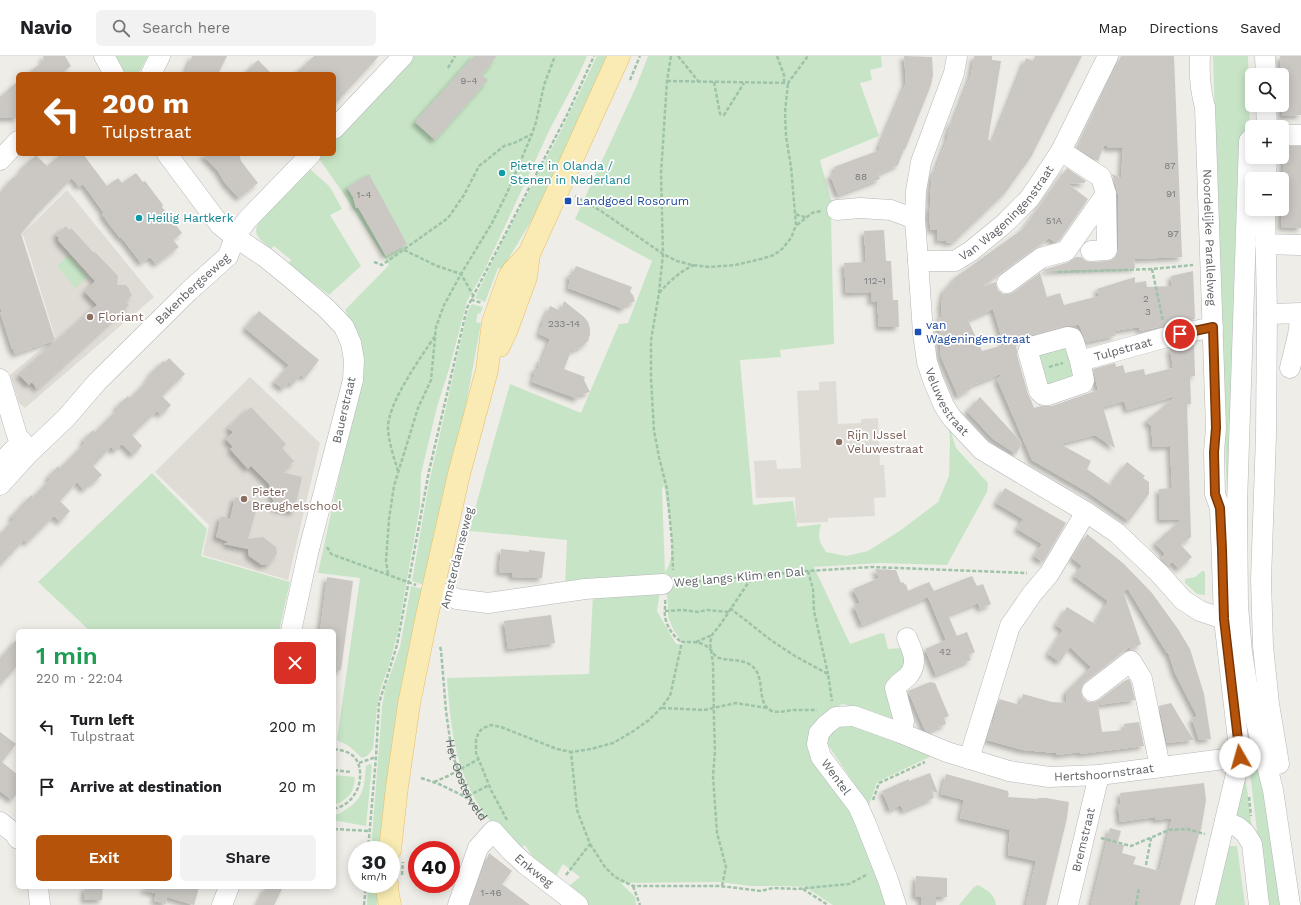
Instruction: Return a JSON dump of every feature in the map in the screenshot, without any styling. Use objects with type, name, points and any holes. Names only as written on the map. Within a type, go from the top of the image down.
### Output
[{"type":"main road","name":"Amsterdamseweg","points":[[396,841],[397,787],[410,704],[432,590],[459,474],[487,370],[493,322],[509,277],[529,254],[619,56]]},
{"type":"street","points":[[152,72],[160,56]]},
{"type":"street","points":[[336,127],[403,56]]},
{"type":"street","name":"Veluwestraat","points":[[957,56],[954,73],[921,162],[916,191],[915,219],[926,362],[944,406],[952,418],[982,450],[1086,512],[1117,533],[1159,573],[1182,600],[1200,611],[1224,619]]},
{"type":"street","name":"Van Wageningenstraat","points":[[918,261],[955,261],[971,251],[1004,224],[1029,198],[1061,151],[1108,56]]},
{"type":"street","name":"Noordelijke Parallelweg","points":[[1200,56],[1199,68],[1201,93],[1205,107],[1213,327],[1216,428],[1214,452],[1215,494],[1220,508],[1224,619],[1234,652],[1240,757],[1204,905]]},
{"type":"street","points":[[1265,56],[1266,68]]},
{"type":"street","points":[[1289,134],[1301,135]]},
{"type":"street","points":[[0,160],[16,143]]},
{"type":"street","points":[[1061,151],[1101,177],[1106,194],[1107,250],[1090,251]]},
{"type":"street","name":"Bauerstraat","points":[[168,156],[220,225],[234,237],[265,257],[327,309],[344,327],[351,343],[354,360],[353,380],[308,553],[291,629]]},
{"type":"street","name":"Bakenbergseweg","points":[[0,485],[25,448],[71,396],[97,382],[189,291],[228,256],[234,237],[247,220],[309,156]]},
{"type":"street","points":[[1248,164],[1237,504],[1238,606],[1234,652],[1248,690],[1273,790],[1276,808],[1290,847],[1290,905]]},
{"type":"street","points":[[1007,283],[1041,258],[1066,251],[1106,194]]},
{"type":"street","points":[[837,210],[860,208],[891,210],[915,219]]},
{"type":"street","points":[[1265,216],[1267,314],[1266,436],[1261,580],[1263,646],[1269,704],[1283,790],[1276,808]]},
{"type":"street","points":[[1266,244],[1301,245]]},
{"type":"street","points":[[1267,314],[1301,314],[1298,335],[1290,368]]},
{"type":"street","name":"Tulpstraat","points":[[1074,362],[1213,327]]},
{"type":"street","points":[[0,379],[17,435],[25,448]]},
{"type":"street","name":"Bakenbergseweg","points":[[0,464],[25,448]]},
{"type":"street","points":[[833,715],[854,716],[947,752],[969,758],[1010,626],[1032,594],[1049,574],[1086,512]]},
{"type":"street","name":"Weg langs Klim en Dal","points":[[432,590],[457,599],[488,603],[585,589],[668,584]]},
{"type":"street","points":[[901,734],[904,721],[895,688],[899,682],[908,676],[913,667],[915,656],[907,638]]},
{"type":"street","points":[[1092,691],[1131,661],[1142,679],[1160,767]]},
{"type":"street","name":"Wentel","points":[[833,715],[819,733],[817,744],[821,757],[858,806],[881,861],[896,905]]},
{"type":"street","name":"Hertshoornstraat","points":[[969,758],[1009,771],[1049,777],[1098,775],[1240,757]]},
{"type":"street","name":"Bremstraat","points":[[1068,905],[1098,775]]},
{"type":"street","points":[[0,822],[16,836]]},
{"type":"street","points":[[1223,829],[1238,827],[1245,833],[1252,844],[1259,905]]},
{"type":"street","name":"Het Oosterveld","points":[[458,905],[478,848],[502,828]]},
{"type":"street","name":"Enkweg","points":[[502,828],[511,851],[525,864],[578,905]]},
{"type":"street","points":[[38,889],[40,905]]},
{"type":"street","points":[[222,905],[228,889]]},
{"type":"path","points":[[448,68],[455,56]]},
{"type":"path","points":[[388,574],[386,561],[389,519],[394,486],[418,408],[431,380],[436,327],[444,305],[492,223],[507,194],[532,134],[544,84],[555,56]]},
{"type":"path","points":[[671,56],[662,173],[663,254],[659,293],[651,340],[650,378],[654,430],[667,489],[672,542],[665,611],[669,628],[679,641],[696,642],[706,646],[716,657],[744,662],[754,667],[759,676],[762,699],[768,708],[774,712],[809,710],[833,715],[828,674],[814,611],[813,589],[808,571]]},
{"type":"path","points":[[678,56],[699,82]]},
{"type":"path","points":[[777,56],[784,75],[784,83]]},
{"type":"path","points":[[796,225],[791,167],[786,136],[785,112],[788,83],[808,56]]},
{"type":"path","points":[[668,82],[788,83]]},
{"type":"path","points":[[714,82],[720,114],[724,115],[744,83]]},
{"type":"path","points":[[374,262],[382,265],[448,218],[464,195],[479,166],[504,146],[532,134]]},
{"type":"path","points":[[575,196],[601,211],[663,254],[677,261],[710,267],[735,265],[774,255],[782,249],[790,238],[796,225],[812,213],[837,210]]},
{"type":"path","points":[[795,214],[807,217]]},
{"type":"path","points":[[404,250],[437,266],[461,274],[473,295],[473,301]]},
{"type":"path","points":[[659,293],[674,276],[694,265]]},
{"type":"path","points":[[1054,272],[1152,269],[1198,265]]},
{"type":"path","points":[[1152,269],[1167,338]]},
{"type":"path","points":[[398,472],[388,428],[390,416],[400,391],[435,335]]},
{"type":"path","points":[[1047,368],[1074,362]]},
{"type":"path","points":[[315,527],[331,554],[409,583]]},
{"type":"path","name":"Weg langs Klim en Dal","points":[[668,584],[872,566],[1049,574]]},
{"type":"path","points":[[722,886],[726,867],[717,833],[713,776],[715,751],[713,663],[710,643],[712,635],[754,576]]},
{"type":"path","points":[[730,608],[776,644],[828,674]]},
{"type":"path","points":[[665,611],[683,610],[698,612],[706,610],[728,612]]},
{"type":"path","points":[[696,642],[712,635]]},
{"type":"path","points":[[502,828],[489,785],[476,753],[476,738],[479,732],[483,728],[491,726],[501,727],[556,749],[570,752],[591,749],[613,743],[649,720],[670,696],[682,642]]},
{"type":"path","name":"Het Oosterveld","points":[[439,646],[441,650],[446,711],[452,754],[468,797],[502,828]]},
{"type":"path","points":[[661,708],[704,710],[736,703],[768,708]]},
{"type":"path","points":[[336,749],[352,755],[358,763],[360,782],[356,794],[350,800],[336,809]]},
{"type":"path","points":[[570,752],[577,810],[590,844],[605,867],[615,877],[634,886],[722,886],[761,891],[773,888],[803,889],[849,884],[866,875],[881,861]]},
{"type":"path","points":[[866,824],[879,783],[947,752]]},
{"type":"path","points":[[358,763],[376,757]]},
{"type":"path","points":[[433,782],[448,776],[478,759]]},
{"type":"path","points":[[336,770],[351,772]]},
{"type":"path","points":[[420,778],[468,797],[489,785]]},
{"type":"path","points":[[336,829],[369,831]]},
{"type":"path","points":[[1085,834],[1131,846],[1169,830],[1223,829]]},
{"type":"path","points":[[1146,865],[1151,837]]},
{"type":"path","points":[[564,879],[590,844]]},
{"type":"path","points":[[634,886],[640,905]]},
{"type":"path","points":[[1136,905],[1139,888]]},
{"type":"path","points":[[803,889],[828,905]]},
{"type":"path","points":[[364,905],[365,893]]},
{"type":"shaded area","name":"Floriant","points":[[67,190],[154,297],[25,408],[19,403],[10,375],[55,337],[23,234]]},
{"type":"shaded area","name":"Pieter Breughelschool","points":[[250,377],[320,443],[288,580],[203,555],[209,525],[155,472]]},
{"type":"shaded area","name":"Rijn IJssel Veluwestraat","points":[[836,381],[838,424],[861,423],[861,419],[878,418],[880,465],[884,465],[886,497],[874,498],[875,516],[828,518],[828,522],[796,523],[795,497],[756,498],[754,461],[776,460],[777,469],[801,468],[797,391],[819,390],[819,382]]},
{"type":"green space","points":[[115,56],[148,56],[139,72],[124,72]]},
{"type":"green space","points":[[413,56],[587,56],[550,129],[485,269],[467,301],[450,366],[437,407],[421,474],[420,506],[398,632],[380,691],[373,749],[367,756],[362,758],[349,746],[337,740],[360,578],[318,573],[364,361],[361,342],[345,310],[389,265],[320,160],[320,156],[336,156],[336,138]]},
{"type":"green space","points":[[597,56],[608,56],[535,215],[502,269],[498,268],[485,302],[475,298],[498,250],[561,131]]},
{"type":"green space","points":[[648,56],[881,56],[882,67],[870,70],[872,80],[860,83],[879,136],[820,160],[831,200],[838,202],[840,218],[831,219],[834,344],[780,350],[781,357],[740,360],[753,505],[793,501],[797,527],[821,524],[819,538],[826,552],[846,556],[868,551],[901,530],[938,502],[949,476],[949,426],[956,448],[988,483],[987,492],[947,565],[880,563],[814,567],[850,644],[884,633],[888,649],[901,648],[907,657],[896,722],[843,704],[833,708],[816,725],[863,829],[892,905],[833,905],[805,887],[750,886],[720,882],[621,883],[635,897],[636,905],[586,905],[564,890],[580,877],[563,864],[553,881],[544,874],[525,845],[518,850],[485,815],[469,787],[458,757],[454,741],[447,678],[589,674],[593,594],[660,589],[657,611],[676,644],[684,644],[674,631],[668,617],[666,586],[689,582],[663,581],[565,587],[567,540],[469,531],[510,384],[581,413],[619,324],[628,323],[652,261],[575,219],[636,87]],"holes":[[[664,485],[672,543],[669,565],[665,572],[662,490]]]},
{"type":"green space","points":[[1213,56],[1248,56],[1248,68],[1245,68],[1245,112],[1250,112],[1250,120],[1245,120],[1245,162],[1231,601]]},
{"type":"green space","points":[[309,168],[330,187],[342,209],[330,215],[361,266],[329,295],[288,264],[291,260],[274,246],[271,249],[264,243],[258,237],[256,230],[259,222]]},
{"type":"green space","points":[[69,255],[88,277],[75,288],[57,266]]},
{"type":"green space","points":[[472,304],[483,307],[480,314],[478,313],[476,322],[481,323],[466,405],[424,585],[412,581],[429,483],[466,318]]},
{"type":"green space","points":[[1069,343],[1079,377],[1047,387],[1037,354]]},
{"type":"green space","points":[[152,473],[207,529],[201,556],[290,582],[279,629],[88,629],[38,582]]},
{"type":"green space","points":[[1202,571],[1205,573],[1205,595],[1197,594],[1185,583],[1185,579],[1195,577]]},
{"type":"green space","points":[[411,586],[423,589],[382,841],[372,841],[382,707],[385,689],[400,647]]},
{"type":"green space","points":[[1240,665],[1285,905],[1265,905],[1252,786],[1235,667]]},
{"type":"green space","points":[[853,723],[938,753],[877,782],[868,808],[826,740],[830,728]]},
{"type":"green space","points":[[371,764],[372,766],[366,826],[336,822],[336,814],[354,804],[361,795],[366,766]]},
{"type":"green space","points":[[336,775],[355,777],[350,795],[336,804]]},
{"type":"green space","points":[[1244,781],[1246,781],[1252,829],[1240,820],[1236,813]]},
{"type":"green space","points":[[1226,846],[1237,846],[1245,905],[1213,905]]},
{"type":"green space","points":[[978,885],[992,895],[996,905],[959,905],[974,887]]},
{"type":"green space","points":[[368,893],[378,893],[377,905],[367,905]]},
{"type":"building","points":[[43,56],[65,56],[71,66],[63,72],[30,72],[44,61]]},
{"type":"building","points":[[192,56],[227,56],[219,72],[186,72]]},
{"type":"building","points":[[314,56],[379,56],[336,103],[336,72],[297,72]]},
{"type":"building","points":[[474,56],[497,56],[482,75],[488,80],[435,140],[415,122]]},
{"type":"building","points":[[904,56],[932,57],[933,75],[931,85],[898,165],[878,174],[880,179],[838,195],[830,175],[836,172],[834,167],[880,150],[879,147],[906,83]]},
{"type":"building","points":[[974,56],[992,56],[992,60],[1001,61],[988,140],[993,141],[1026,58],[1033,61],[1035,56],[1082,56],[1031,157],[1005,193],[954,242],[946,243],[946,240],[938,241],[937,230],[931,230],[929,207],[931,207],[930,196],[932,177],[948,137],[950,126],[953,122],[971,75]]},
{"type":"building","points":[[1121,56],[1174,56],[1182,257],[1134,259],[1135,268],[1042,271],[1069,262],[1076,257],[1081,257],[1086,261],[1092,262],[1108,261],[1114,259],[1117,255],[1118,194],[1112,174],[1121,178],[1123,148],[1107,148],[1107,146],[1104,145],[1098,161],[1078,149]]},
{"type":"building","points":[[1280,56],[1301,56],[1301,115],[1282,116],[1282,112],[1289,112],[1289,68],[1281,68]]},
{"type":"building","points":[[258,60],[270,72],[246,72]]},
{"type":"building","points":[[16,83],[16,118],[0,118],[0,97]]},
{"type":"building","points":[[1289,146],[1301,146],[1301,228],[1281,227],[1281,216],[1289,216],[1289,172],[1283,172],[1284,164],[1289,164]]},
{"type":"building","points":[[35,156],[37,156],[47,166],[59,156],[84,156],[107,186],[118,178],[122,183],[136,173],[143,182],[145,181],[163,205],[162,207],[182,233],[173,240],[179,247],[156,264],[150,257],[141,263],[110,225],[102,214],[104,213],[83,184],[79,187],[72,178],[38,213],[21,234],[55,340],[15,354],[0,312],[2,312],[0,306],[0,193],[13,177],[14,178]]},
{"type":"building","points":[[204,156],[240,156],[241,161],[258,183],[239,198],[225,183],[218,171]]},
{"type":"building","points":[[1067,168],[1086,181],[1084,183],[1068,184],[1088,199],[1059,241],[1055,242],[1049,238],[981,287],[996,282],[998,290],[1003,294],[1009,294],[1040,273],[1047,297],[1060,293],[1064,305],[1099,296],[1097,289],[1135,277],[1135,283],[1146,281],[1147,287],[1172,286],[1171,276],[1193,271],[1195,319],[1140,331],[1139,327],[1114,331],[1115,336],[1086,342],[1079,324],[1065,326],[1032,335],[1015,342],[1017,355],[1028,394],[1034,408],[1041,406],[1052,406],[1098,390],[1093,369],[1115,363],[1116,367],[1123,365],[1125,373],[1144,369],[1145,375],[1173,368],[1170,348],[1194,345],[1195,376],[1190,376],[1191,404],[1187,404],[1191,537],[1181,545],[1192,557],[1179,569],[1172,562],[1168,566],[1161,559],[1165,554],[1155,543],[1182,519],[1160,520],[1159,489],[1172,488],[1170,446],[1153,447],[1151,426],[1146,421],[1176,396],[1127,410],[1124,401],[1103,407],[1115,448],[1095,435],[1060,444],[1091,461],[1087,469],[1110,485],[1127,462],[1145,476],[1143,478],[1149,482],[1149,494],[1129,521],[1089,493],[1032,460],[997,379],[1003,373],[970,386],[972,388],[958,396],[941,357],[938,319],[940,319],[939,317],[942,317],[941,304],[944,290],[954,280],[953,279],[1023,229]],"holes":[[[993,309],[1004,345],[982,351],[968,320]]]},
{"type":"building","points":[[369,174],[407,244],[386,256],[358,207],[356,208],[353,197],[347,187]]},
{"type":"building","points":[[66,226],[69,230],[71,228],[118,276],[117,285],[126,285],[132,295],[126,302],[129,305],[37,389],[32,382],[29,385],[19,375],[97,305],[85,292],[95,281],[58,240],[59,238],[56,235]]},
{"type":"building","points":[[884,230],[886,261],[891,261],[893,300],[898,300],[899,327],[879,327],[877,301],[871,302],[871,292],[846,293],[844,263],[866,262],[864,231]]},
{"type":"building","points":[[576,266],[632,287],[630,292],[635,301],[625,306],[624,309],[568,288],[570,281],[568,276],[573,273]]},
{"type":"building","points":[[564,301],[584,317],[588,322],[590,329],[588,341],[581,347],[571,351],[564,369],[585,377],[584,380],[590,392],[579,395],[578,399],[532,382],[535,374],[533,370],[538,368],[540,360],[542,360],[550,339],[539,334],[542,323],[550,306],[561,311]]},
{"type":"building","points":[[259,311],[319,360],[305,378],[301,375],[292,385],[289,382],[283,389],[274,382],[289,365],[245,328]]},
{"type":"building","points":[[169,358],[185,374],[162,396],[171,405],[161,415],[157,411],[132,435],[142,446],[133,455],[122,444],[115,451],[111,447],[93,466],[102,475],[84,490],[77,482],[60,501],[70,511],[60,522],[54,516],[27,543],[24,540],[0,566],[0,534],[14,519],[11,517],[31,495],[33,497],[50,479],[48,477],[58,466],[60,468],[85,443],[83,440],[93,430],[95,432],[118,409],[116,407],[128,396],[130,398],[148,380],[147,379],[151,375],[150,374],[163,361],[165,362]]},
{"type":"building","points":[[980,397],[1022,443],[1016,454],[993,439],[967,411]]},
{"type":"building","points":[[251,407],[286,444],[282,448],[294,461],[282,472],[302,477],[294,512],[275,508],[269,484],[251,466],[248,469],[230,449],[233,447],[226,439],[233,432],[228,428]]},
{"type":"building","points":[[1005,488],[1066,523],[1043,562],[1034,556],[1042,544],[1017,529],[1023,519],[996,503]]},
{"type":"building","points":[[235,497],[258,503],[248,539],[263,537],[276,547],[277,554],[269,564],[262,565],[249,556],[248,549],[224,544],[229,542],[216,537],[221,516],[230,519]]},
{"type":"building","points":[[1087,534],[1124,564],[1152,593],[1178,629],[1190,649],[1204,694],[1211,739],[1199,740],[1192,719],[1197,716],[1175,673],[1168,652],[1167,653],[1128,589],[1123,591],[1141,644],[1131,650],[1129,647],[1085,682],[1082,686],[1081,692],[1083,698],[1088,702],[1094,702],[1129,679],[1135,700],[1098,705],[1102,732],[1125,730],[1124,724],[1139,722],[1144,746],[1080,754],[1080,752],[1057,755],[1056,753],[1023,750],[987,740],[999,699],[1020,705],[1023,694],[1052,702],[1067,703],[1066,692],[1091,667],[1070,647],[1060,662],[1048,654],[1063,630],[1056,625],[1067,607],[1095,624],[1108,601],[1074,576],[1082,566],[1072,558]]},
{"type":"building","points":[[501,549],[545,552],[542,578],[512,577],[512,573],[499,572]]},
{"type":"building","points":[[875,569],[896,570],[901,583],[903,582],[905,585],[906,584],[908,591],[929,582],[934,591],[972,576],[977,586],[983,584],[991,604],[980,609],[978,603],[948,615],[957,636],[967,632],[975,652],[969,655],[971,660],[936,675],[925,649],[946,640],[928,597],[862,625],[854,606],[860,603],[853,589],[879,578]]},
{"type":"building","points":[[327,577],[353,581],[341,670],[336,670],[336,629],[320,629]]},
{"type":"building","points":[[551,615],[555,643],[508,649],[504,621]]},
{"type":"building","points":[[16,640],[16,667],[0,685],[0,658]]},
{"type":"building","points":[[930,682],[935,683],[949,716],[944,718],[946,724],[928,732],[925,730],[908,691]]},
{"type":"building","points":[[1171,703],[1194,740],[1167,743],[1159,706]]},
{"type":"building","points":[[0,732],[16,744],[2,762],[16,773],[16,795],[12,800],[0,791]]},
{"type":"building","points":[[930,773],[938,793],[931,791],[934,798],[903,811],[901,805],[890,810],[882,791],[909,779],[909,781]]},
{"type":"building","points":[[946,774],[1008,791],[1008,797],[1038,799],[1046,798],[1069,802],[1067,818],[1046,905],[1026,905],[1036,861],[1008,855],[1010,830],[960,818],[964,800],[941,794]]},
{"type":"building","points":[[1204,783],[1206,800],[1201,830],[1180,905],[1091,905],[1110,828],[1121,831],[1117,844],[1124,845],[1122,853],[1136,857],[1133,864],[1159,871],[1161,864],[1172,818],[1155,820],[1155,817],[1120,822],[1118,804],[1121,804],[1120,793]]},
{"type":"building","points":[[489,853],[512,871],[502,884],[530,905],[470,905]]},
{"type":"building","points":[[916,876],[947,878],[947,897],[936,897],[936,905],[921,905],[921,897],[915,896]]},
{"type":"building","points":[[85,889],[103,889],[102,900],[84,900]]},
{"type":"building","points":[[198,889],[194,905],[167,897],[166,904],[154,901],[156,893],[144,890]]},
{"type":"building","points":[[265,889],[282,889],[274,905],[257,905]]},
{"type":"place","name":"Pietre in Olanda / Stenen in Nederland","points":[[502,173]]},
{"type":"place","name":"Landgoed Rosorum","points":[[568,201]]},
{"type":"place","name":"Heilig Hartkerk","points":[[139,218]]},
{"type":"place","name":"Floriant","points":[[90,317]]},
{"type":"place","name":"van Wageningenstraat","points":[[918,332]]},
{"type":"place","name":"Rijn IJssel Veluwestraat","points":[[839,442]]},
{"type":"place","name":"Pieter Breughelschool","points":[[244,499]]},
{"type":"route","points":[[1180,334],[1213,327],[1216,428],[1214,452],[1215,494],[1220,508],[1224,619],[1240,757]]}]
